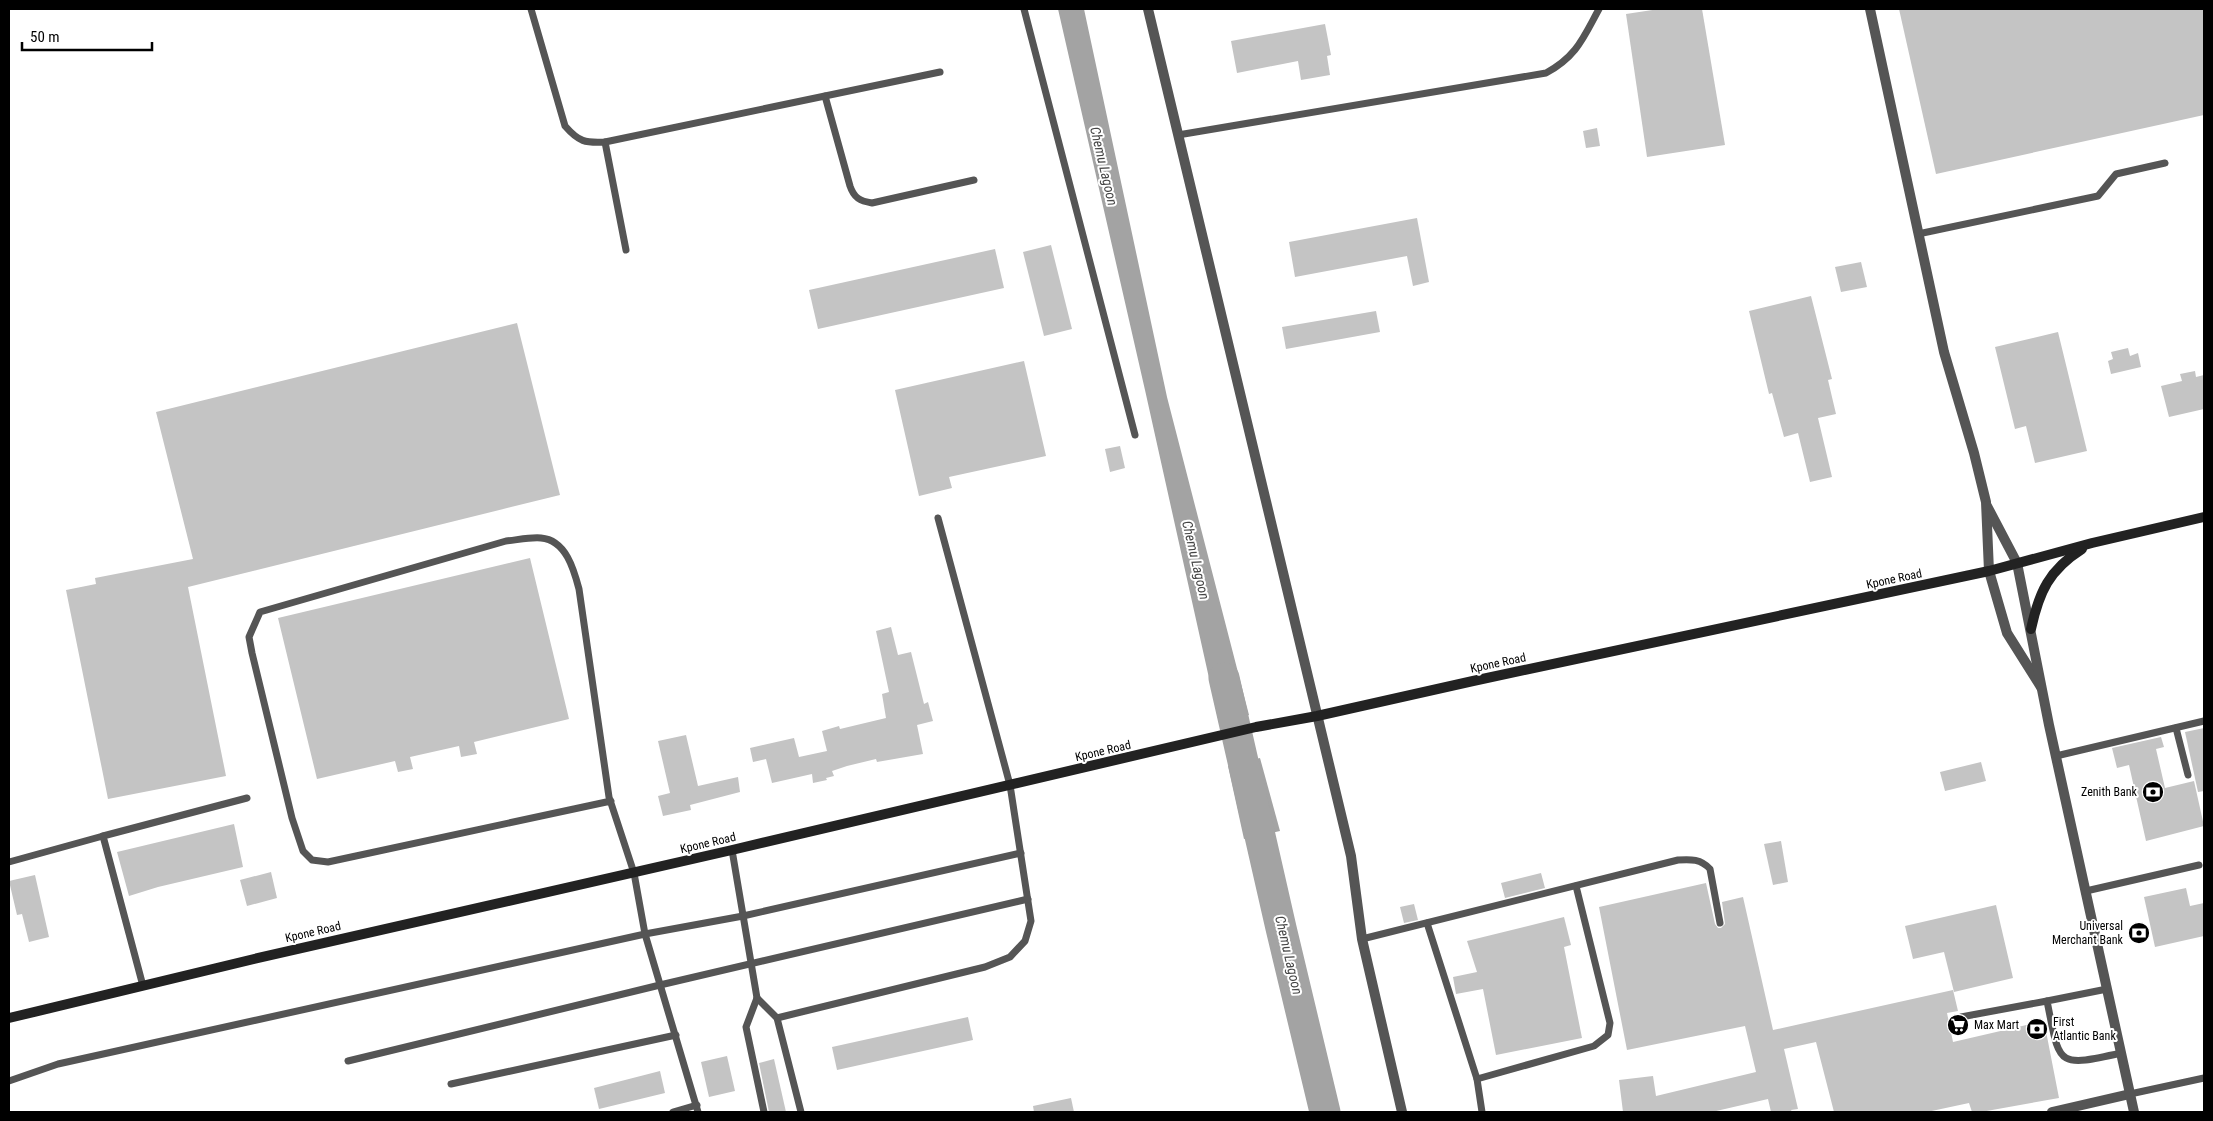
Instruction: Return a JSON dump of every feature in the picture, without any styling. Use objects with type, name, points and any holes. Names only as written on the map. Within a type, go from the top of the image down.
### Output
[{"type":"main road","name":"Kpone Road","points":[[9,1018],[254,959],[732,850],[1220,737],[1256,727],[1317,716],[1473,681],[1989,572],[2092,543],[2204,517]]},
{"type":"main road","points":[[2031,629],[2036,605],[2054,572],[2065,560],[2092,543]]},
{"type":"street","points":[[1148,9],[1351,856],[1362,939],[1402,1112]]},
{"type":"street","points":[[1870,9],[1944,352],[1974,453],[1986,502],[1989,572],[2007,633],[2041,687]]},
{"type":"street","points":[[1986,502],[2017,563],[2041,687],[2134,1112]]},
{"type":"street","points":[[2052,1112],[2130,1094]]},
{"type":"lane","points":[[531,9],[565,126],[574,136],[587,143],[605,142],[940,72]]},
{"type":"lane","points":[[1024,9],[1135,434]]},
{"type":"lane","points":[[1178,135],[1546,73],[1562,64],[1575,53],[1599,9]]},
{"type":"lane","points":[[825,96],[853,196],[861,201],[872,203],[974,180]]},
{"type":"lane","points":[[605,142],[626,250]]},
{"type":"lane","points":[[1918,234],[2098,196],[2116,174],[2165,163]]},
{"type":"lane","points":[[777,1018],[984,967],[1010,957],[1025,942],[1031,922],[1010,785],[938,518]]},
{"type":"lane","points":[[610,801],[328,862],[312,860],[303,851],[292,818],[252,653],[249,637],[260,612],[506,541],[543,538],[556,543],[572,562],[579,589],[610,801],[634,872],[645,934],[697,1109],[672,1112]]},
{"type":"lane","points":[[2056,756],[2204,722]]},
{"type":"lane","points":[[2176,728],[2188,775]]},
{"type":"lane","points":[[9,862],[247,798]]},
{"type":"lane","points":[[103,836],[143,986]]},
{"type":"lane","points":[[732,850],[757,998],[746,1027],[764,1112]]},
{"type":"lane","points":[[9,1081],[58,1064],[645,934],[743,916],[1021,853]]},
{"type":"lane","points":[[1362,939],[1678,860],[1694,859],[1704,863],[1710,869],[1720,923]]},
{"type":"lane","points":[[2086,891],[2200,865]]},
{"type":"lane","points":[[1477,1079],[1594,1046],[1608,1035],[1610,1022],[1576,886]]},
{"type":"lane","points":[[348,1061],[660,985],[1028,899]]},
{"type":"lane","points":[[1427,923],[1477,1079],[1482,1112]]},
{"type":"lane","points":[[1961,1016],[2107,989]]},
{"type":"lane","points":[[757,998],[777,1018],[801,1112]]},
{"type":"lane","points":[[2047,1001],[2056,1046],[2063,1057],[2072,1061],[2083,1062],[2121,1053]]},
{"type":"lane","points":[[451,1084],[676,1035]]},
{"type":"lane","points":[[2130,1094],[2204,1078]]},
{"type":"water","points":[[1058,9],[1084,9],[1167,397],[1249,715],[1219,723],[1145,390]]},
{"type":"water","points":[[1260,758],[1280,831],[1244,839],[1228,766]]},
{"type":"building","points":[[1659,9],[1702,9],[1725,145],[1647,157],[1626,14]]},
{"type":"building","points":[[1899,9],[2204,9],[2204,115],[1936,174]]},
{"type":"building","points":[[1325,24],[1331,55],[1327,56],[1330,75],[1301,80],[1298,61],[1237,73],[1231,41]]},
{"type":"building","points":[[1597,128],[1600,146],[1586,148],[1583,131]]},
{"type":"building","points":[[1417,218],[1429,282],[1413,286],[1407,256],[1295,277],[1289,242]]},
{"type":"building","points":[[1051,245],[1072,329],[1044,336],[1023,252]]},
{"type":"building","points":[[995,249],[1004,288],[818,329],[809,290]]},
{"type":"building","points":[[1861,262],[1867,287],[1841,292],[1835,267]]},
{"type":"building","points":[[1811,296],[1832,379],[1828,380],[1836,414],[1818,418],[1832,477],[1810,482],[1798,433],[1784,437],[1772,393],[1769,394],[1749,311]]},
{"type":"building","points":[[1376,311],[1380,332],[1286,349],[1282,327]]},
{"type":"building","points":[[517,323],[560,495],[188,587],[226,776],[108,799],[66,590],[96,584],[95,578],[193,559],[156,412]]},
{"type":"building","points":[[2058,332],[2087,451],[2035,463],[2026,426],[2015,429],[1995,347]]},
{"type":"building","points":[[2128,348],[2130,356],[2138,353],[2141,367],[2111,374],[2108,361],[2113,359],[2111,352]]},
{"type":"building","points":[[1024,361],[1046,456],[949,477],[952,488],[919,496],[895,390]]},
{"type":"building","points":[[2195,371],[2196,377],[2204,375],[2204,409],[2169,417],[2161,386],[2182,381],[2180,374]]},
{"type":"building","points":[[1120,446],[1125,468],[1110,472],[1105,449]]},
{"type":"building","points":[[530,558],[569,719],[474,742],[477,754],[461,757],[459,746],[410,757],[413,769],[398,772],[395,761],[317,779],[278,618]]},
{"type":"building","points":[[891,627],[898,655],[911,652],[924,704],[928,702],[933,721],[917,725],[923,754],[877,762],[876,759],[847,766],[832,771],[834,776],[826,778],[827,780],[813,783],[812,774],[772,783],[766,759],[753,762],[750,748],[794,738],[799,757],[827,751],[822,731],[839,726],[840,729],[886,718],[882,694],[889,692],[876,631]]},
{"type":"building","points":[[2204,728],[2204,791],[2198,792],[2185,732]]},
{"type":"building","points":[[686,735],[698,786],[738,777],[740,792],[690,805],[691,810],[663,816],[658,796],[670,793],[658,741]]},
{"type":"building","points":[[2161,737],[2164,747],[2156,749],[2165,788],[2194,781],[2204,826],[2146,841],[2129,765],[2117,768],[2112,748]]},
{"type":"building","points":[[1981,762],[1986,781],[1945,791],[1940,772]]},
{"type":"building","points":[[234,824],[243,867],[158,887],[129,896],[117,852]]},
{"type":"building","points":[[1781,841],[1788,882],[1773,885],[1764,844]]},
{"type":"building","points":[[271,872],[277,898],[247,906],[240,880]]},
{"type":"building","points":[[1541,873],[1545,888],[1505,898],[1501,883]]},
{"type":"building","points":[[35,875],[49,937],[29,942],[22,914],[17,915],[9,881]]},
{"type":"building","points":[[1706,883],[1715,924],[1718,928],[1725,924],[1722,902],[1743,897],[1773,1030],[1953,990],[1958,1011],[1947,1013],[1953,1042],[2044,1021],[2059,1098],[1981,1112],[1972,1112],[1969,1103],[1927,1112],[1834,1112],[1816,1042],[1784,1049],[1798,1109],[1791,1110],[1792,1112],[1771,1112],[1768,1099],[1712,1112],[1623,1112],[1619,1080],[1653,1076],[1656,1096],[1756,1072],[1745,1026],[1627,1050],[1599,907]]},
{"type":"building","points":[[2186,888],[2190,906],[2204,903],[2204,936],[2155,947],[2144,897]]},
{"type":"building","points":[[1414,904],[1418,920],[1404,923],[1400,907]]},
{"type":"building","points":[[1996,905],[2013,978],[1954,992],[1944,952],[1913,959],[1905,926]]},
{"type":"building","points":[[1564,917],[1571,945],[1564,947],[1582,1038],[1496,1055],[1483,989],[1456,994],[1453,977],[1477,972],[1467,941]]},
{"type":"building","points":[[968,1017],[973,1040],[837,1070],[832,1047]]},
{"type":"building","points":[[727,1056],[735,1091],[709,1097],[701,1062]]},
{"type":"building","points":[[774,1059],[786,1112],[769,1112],[759,1063]]},
{"type":"building","points":[[660,1071],[665,1093],[599,1109],[594,1088]]},
{"type":"building","points":[[1071,1098],[1074,1112],[1034,1112],[1033,1106]]},
{"type":"waterway","name":"Chemu Lagoon","points":[[1224,678],[1325,1112]]},
{"type":"place","name":"Zenith Bank","points":[[2153,792]]},
{"type":"place","name":"Universal Merchant Bank","points":[[2139,933]]},
{"type":"place","name":"Max Mart","points":[[1958,1025]]},
{"type":"place","name":"First Atlantic Bank","points":[[2037,1029]]}]
